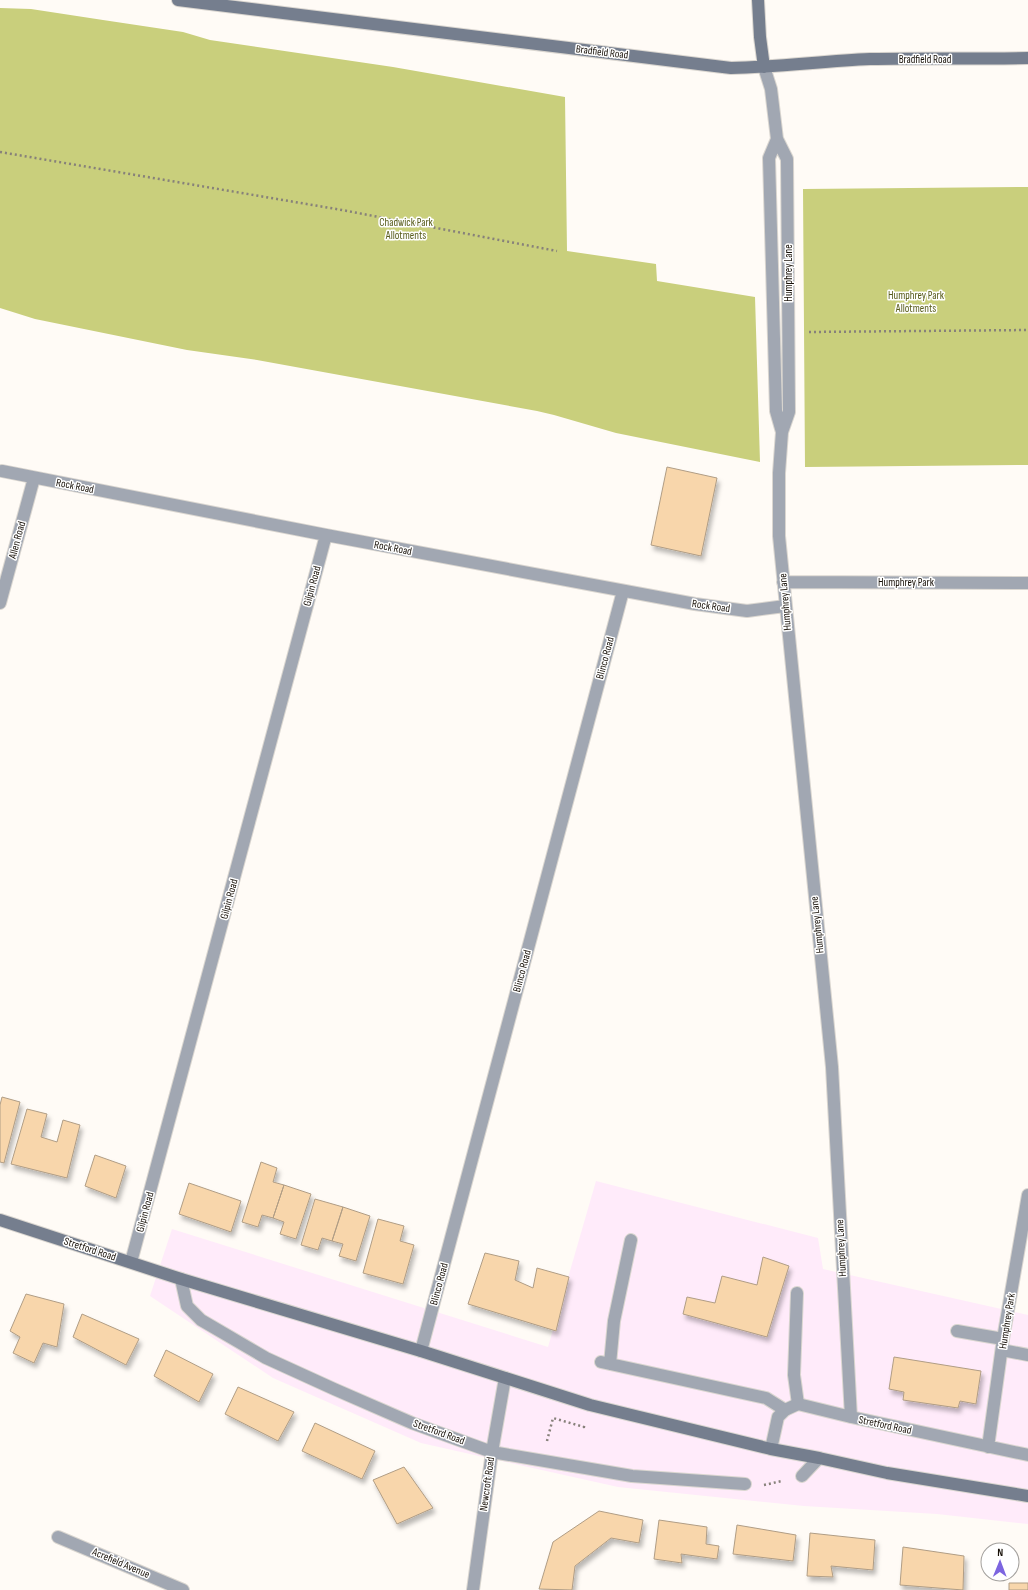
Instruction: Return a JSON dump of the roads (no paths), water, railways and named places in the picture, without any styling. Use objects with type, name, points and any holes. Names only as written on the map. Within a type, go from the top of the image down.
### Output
[{"type":"main road","name":"Bradfield Road","points":[[178,0],[731,68],[870,60],[1028,58]]},
{"type":"main road","name":"Humphrey Lane","points":[[758,0],[760,37],[764,67]]},
{"type":"main road","name":"Stretford Road","points":[[0,1220],[181,1279],[421,1351],[590,1405],[771,1449],[819,1458],[887,1474],[1028,1496]]},
{"type":"street","name":"Humphrey Lane","points":[[764,67],[771,89],[777,138],[787,159],[789,412],[782,432],[779,473],[779,529],[785,606],[832,1067],[851,1417]]},
{"type":"street","name":"Humphrey Lane","points":[[777,138],[769,158],[776,411],[782,432]]},
{"type":"street","name":"Rock Road","points":[[2,471],[326,535],[695,604],[747,611],[785,606]]},
{"type":"street","name":"Allen Road","points":[[0,603],[34,478]]},
{"type":"street","name":"Gilpin Road","points":[[132,1262],[326,535]]},
{"type":"street","name":"Humphrey Park","points":[[784,582],[1028,583]]},
{"type":"street","name":"Blinco Road","points":[[421,1351],[623,591]]},
{"type":"street","name":"Humphrey Park","points":[[988,1447],[1002,1345],[1028,1196]]},
{"type":"street","points":[[631,1240],[606,1363],[766,1398],[785,1410]]},
{"type":"street","name":"Stretford Road","points":[[181,1279],[187,1306],[201,1320],[266,1358],[405,1420],[492,1452],[632,1476],[745,1484]]},
{"type":"street","points":[[771,1449],[778,1418],[785,1410],[798,1404],[794,1375],[797,1293]]},
{"type":"street","points":[[957,1331],[1028,1355]]},
{"type":"street","name":"Newcroft Road","points":[[473,1590],[492,1452],[505,1378]]},
{"type":"street","name":"Stretford Road","points":[[798,1404],[1028,1456]]},
{"type":"street","points":[[802,1476],[819,1458]]},
{"type":"street","name":"Acrefield Avenue","points":[[58,1537],[183,1590]]},
{"type":"park label","name":"Chadwick Park Allotments","points":[[406,228]]},
{"type":"park label","name":"Humphrey Park Allotments","points":[[916,301]]}]
